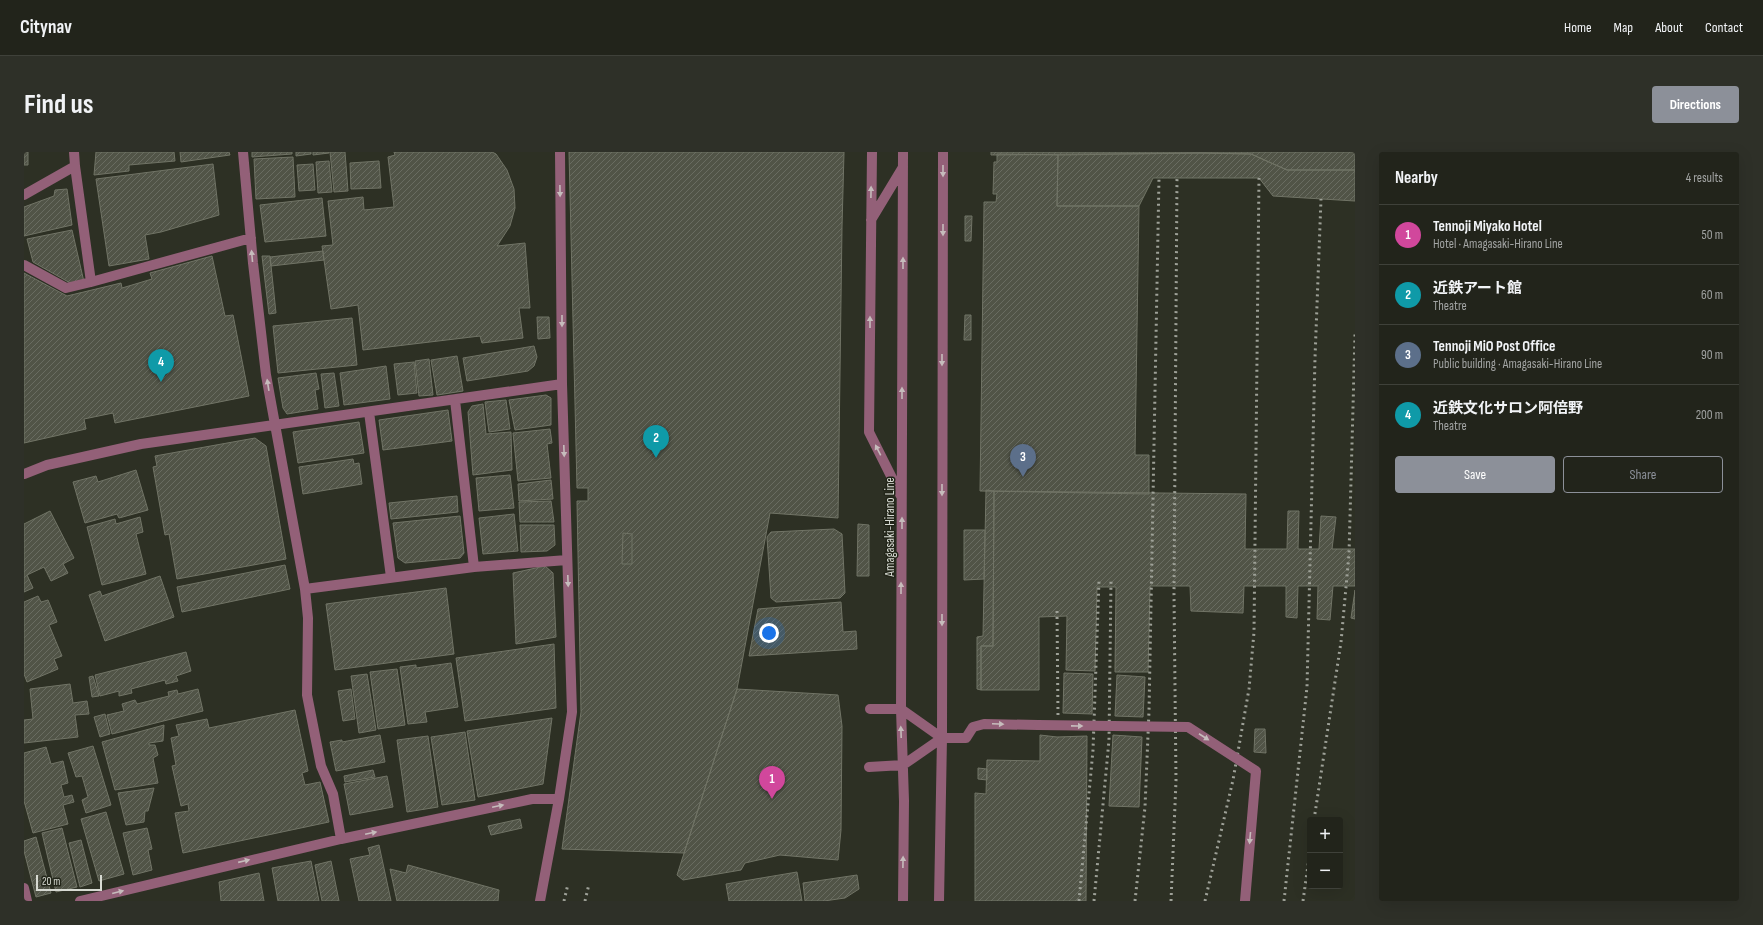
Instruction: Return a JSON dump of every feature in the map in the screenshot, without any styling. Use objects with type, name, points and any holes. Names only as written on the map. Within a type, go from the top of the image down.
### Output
[{"type":"street","points":[[74,152],[74,166],[91,282]]},
{"type":"street","points":[[243,152],[266,375],[274,424],[278,436],[308,618],[307,695],[321,766],[333,794],[342,839]]},
{"type":"street","points":[[540,901],[559,799],[572,712],[562,384],[560,152]]},
{"type":"street","points":[[872,152],[870,222],[869,432],[902,498]]},
{"type":"street","name":"Amagasaki-Hirano Line","points":[[903,152],[901,709],[904,801],[903,901]]},
{"type":"street","points":[[939,901],[942,738],[943,152]]},
{"type":"street","points":[[24,195],[74,166]]},
{"type":"street","points":[[870,222],[903,166]]},
{"type":"street","points":[[24,265],[66,288],[251,238]]},
{"type":"street","points":[[24,474],[46,466],[141,444],[562,384]]},
{"type":"street","points":[[455,400],[474,567]]},
{"type":"street","points":[[369,412],[391,577]]},
{"type":"street","points":[[304,590],[391,577],[474,567],[567,560]]},
{"type":"street","points":[[870,709],[901,709],[942,738]]},
{"type":"street","points":[[869,767],[903,765],[942,738],[966,738],[973,728],[984,724],[1188,727],[1256,771],[1245,901]]},
{"type":"street","points":[[80,901],[342,839],[532,799],[559,799]]},
{"type":"street","points":[[24,888],[27,901]]},
{"type":"building","points":[[24,152],[28,152],[28,165],[24,165]]},
{"type":"building","points":[[96,152],[174,152],[175,161],[129,165],[129,171],[94,175]]},
{"type":"building","points":[[180,152],[229,152],[230,155],[181,162]]},
{"type":"building","points":[[252,152],[292,152],[292,154],[252,157]]},
{"type":"building","points":[[296,152],[311,152],[311,154],[296,156]]},
{"type":"building","points":[[313,152],[329,152],[329,153],[313,155]]},
{"type":"building","points":[[330,152],[345,152],[348,191],[334,192]]},
{"type":"building","points":[[394,152],[492,152],[496,154],[507,170],[514,189],[515,208],[510,226],[497,246],[525,243],[530,308],[519,308],[523,338],[482,343],[480,336],[363,350],[358,305],[331,309],[322,246],[333,245],[328,201],[363,197],[364,210],[394,207],[388,157],[395,155]]},
{"type":"building","points":[[569,152],[844,152],[838,518],[770,513],[737,689],[684,853],[562,849],[581,712],[577,501],[588,501],[588,488],[577,488]]},
{"type":"building","points":[[991,152],[1355,152],[1355,170],[1287,170],[1251,154],[991,155]]},
{"type":"building","points":[[1201,153],[1251,154],[1287,170],[1355,170],[1355,201],[1273,196],[1259,178],[1153,178],[1139,206],[1057,206],[1058,155]]},
{"type":"building","points":[[997,154],[1058,155],[1057,206],[1139,206],[1135,455],[1149,455],[1149,494],[980,491],[984,202],[996,202],[997,194],[993,194],[994,162],[997,162]]},
{"type":"building","points":[[293,157],[295,197],[256,199],[254,159]]},
{"type":"building","points":[[329,161],[332,192],[318,193],[316,162]]},
{"type":"building","points":[[379,161],[381,188],[351,189],[350,163]]},
{"type":"building","points":[[213,164],[219,215],[161,232],[145,235],[149,259],[109,266],[96,179]]},
{"type":"building","points":[[313,164],[315,190],[299,191],[297,165]]},
{"type":"building","points":[[67,189],[72,225],[24,236],[24,207],[54,196],[55,190]]},
{"type":"building","points":[[322,198],[326,236],[265,242],[260,205]]},
{"type":"building","points":[[965,216],[972,216],[971,241],[965,241]]},
{"type":"building","points":[[72,230],[84,282],[72,284],[33,262],[27,239]]},
{"type":"building","points":[[323,251],[324,260],[271,266],[270,257]]},
{"type":"building","points":[[212,256],[225,316],[233,315],[249,396],[115,423],[113,413],[84,419],[86,429],[24,443],[24,273],[67,296],[121,283],[122,288],[152,279],[150,273]]},
{"type":"building","points":[[262,256],[270,256],[276,313],[269,314]]},
{"type":"building","points":[[965,315],[971,315],[971,340],[964,340]]},
{"type":"building","points":[[537,317],[549,317],[550,338],[538,339]]},
{"type":"building","points":[[352,318],[357,365],[278,373],[273,326]]},
{"type":"building","points":[[534,346],[537,357],[534,366],[528,371],[467,381],[463,358]]},
{"type":"building","points":[[457,356],[463,391],[437,395],[431,360]]},
{"type":"building","points":[[429,359],[433,395],[419,396],[415,361]]},
{"type":"building","points":[[414,362],[417,393],[398,395],[394,364]]},
{"type":"building","points":[[386,366],[390,399],[344,405],[340,373]]},
{"type":"building","points":[[316,373],[319,389],[315,390],[318,409],[287,414],[283,408],[278,378]]},
{"type":"building","points":[[334,373],[339,406],[325,408],[321,374]]},
{"type":"building","points":[[546,395],[551,398],[551,425],[515,430],[509,400]]},
{"type":"building","points":[[506,400],[510,429],[489,432],[485,402]]},
{"type":"building","points":[[483,404],[486,434],[511,432],[512,470],[473,475],[468,412],[472,406]]},
{"type":"building","points":[[448,410],[452,441],[383,450],[379,420]]},
{"type":"building","points":[[359,422],[364,453],[298,463],[293,432]]},
{"type":"building","points":[[550,429],[552,443],[547,444],[551,478],[518,481],[513,433]]},
{"type":"building","points":[[255,438],[266,446],[286,559],[177,579],[169,534],[165,535],[153,467],[157,466],[155,456]]},
{"type":"building","points":[[353,459],[354,464],[359,463],[362,484],[303,494],[299,467]]},
{"type":"building","points":[[136,470],[148,510],[119,518],[117,514],[85,523],[73,482],[96,476],[98,482]]},
{"type":"building","points":[[510,475],[514,508],[479,511],[476,478]]},
{"type":"building","points":[[551,480],[553,499],[519,501],[518,484]]},
{"type":"building","points":[[986,490],[994,491],[993,646],[981,646],[981,690],[977,689],[977,637],[983,636]]},
{"type":"building","points":[[994,491],[1246,494],[1245,549],[1287,549],[1288,511],[1299,511],[1298,549],[1319,549],[1321,516],[1336,517],[1332,549],[1355,549],[1355,586],[1333,586],[1330,620],[1317,619],[1318,586],[1298,586],[1297,618],[1286,617],[1286,586],[1244,586],[1243,613],[1191,611],[1190,586],[1150,586],[1148,672],[1115,672],[1116,587],[1097,587],[1095,671],[1066,670],[1067,616],[1039,617],[1039,690],[981,690],[981,646],[993,646]]},
{"type":"building","points":[[457,496],[458,512],[391,519],[389,503]]},
{"type":"building","points":[[551,501],[554,522],[520,522],[519,502]]},
{"type":"building","points":[[50,511],[74,558],[63,564],[68,573],[51,581],[44,567],[27,575],[33,588],[24,592],[24,524]]},
{"type":"building","points":[[514,514],[518,551],[483,554],[479,518]]},
{"type":"building","points":[[460,516],[464,553],[460,558],[405,563],[398,558],[393,523]]},
{"type":"building","points":[[140,517],[143,532],[136,534],[146,574],[102,585],[87,527],[115,519],[116,524]]},
{"type":"building","points":[[858,524],[869,525],[869,576],[857,576]]},
{"type":"building","points":[[520,525],[554,525],[555,545],[547,551],[521,552]]},
{"type":"building","points":[[834,529],[842,534],[845,593],[840,598],[776,602],[771,598],[767,537],[771,532]]},
{"type":"building","points":[[964,530],[985,530],[984,579],[964,580]]},
{"type":"building","points":[[623,533],[632,534],[632,564],[622,564]]},
{"type":"building","points":[[285,565],[290,589],[182,612],[177,587]]},
{"type":"building","points":[[545,566],[553,573],[556,637],[516,644],[513,573]]},
{"type":"building","points":[[160,576],[174,617],[105,641],[89,595],[100,591],[102,596]]},
{"type":"building","points":[[446,588],[454,654],[335,670],[326,604]]},
{"type":"building","points":[[1355,590],[1355,619],[1351,618]]},
{"type":"building","points":[[38,596],[41,602],[48,600],[57,622],[49,625],[62,656],[54,659],[58,669],[27,682],[24,674],[24,602]]},
{"type":"building","points":[[841,602],[843,632],[856,631],[857,649],[749,656],[758,609]]},
{"type":"building","points":[[554,644],[556,708],[465,721],[456,658]]},
{"type":"building","points":[[186,652],[191,671],[176,676],[178,681],[166,684],[165,680],[131,689],[132,693],[119,696],[119,691],[100,696],[95,675]]},
{"type":"building","points":[[451,663],[458,707],[425,712],[427,722],[408,724],[400,667],[416,665],[416,668]]},
{"type":"building","points":[[397,669],[405,725],[378,729],[370,672]]},
{"type":"building","points":[[1064,673],[1093,674],[1092,714],[1063,713]]},
{"type":"building","points":[[367,674],[376,730],[359,733],[351,676]]},
{"type":"building","points":[[1117,675],[1145,677],[1143,717],[1115,716]]},
{"type":"building","points":[[93,676],[99,696],[92,697],[89,677]]},
{"type":"building","points":[[70,684],[73,703],[87,701],[89,714],[75,715],[78,737],[24,743],[24,720],[33,719],[30,689]]},
{"type":"building","points":[[198,689],[203,711],[112,734],[107,715],[124,711],[122,704],[135,700],[137,704],[169,696],[168,692],[177,690],[178,694]]},
{"type":"building","points":[[351,689],[355,719],[343,721],[338,691]]},
{"type":"building","points":[[737,689],[838,695],[842,726],[841,830],[838,860],[780,855],[745,863],[741,870],[683,880],[677,875]]},
{"type":"building","points":[[295,710],[308,771],[302,773],[305,785],[320,782],[329,822],[183,853],[175,813],[189,811],[188,804],[181,806],[172,766],[176,765],[171,738],[179,736],[176,725],[207,719],[209,728]]},
{"type":"building","points":[[105,714],[110,734],[100,737],[94,717]]},
{"type":"building","points":[[552,718],[543,784],[478,797],[467,731]]},
{"type":"building","points":[[164,725],[163,741],[149,743],[149,745],[155,745],[158,755],[153,758],[158,783],[115,790],[102,742]]},
{"type":"building","points":[[1255,729],[1265,729],[1266,753],[1254,752]]},
{"type":"building","points":[[465,732],[475,800],[442,805],[431,737]]},
{"type":"building","points":[[380,735],[385,762],[336,771],[330,742],[342,740],[342,742]]},
{"type":"building","points":[[1040,735],[1057,737],[1087,736],[1086,901],[975,901],[975,793],[986,794],[987,760],[1040,761]]},
{"type":"building","points":[[1113,735],[1142,737],[1139,807],[1109,806]]},
{"type":"building","points":[[428,736],[438,807],[407,812],[397,740]]},
{"type":"building","points":[[93,746],[111,805],[86,813],[82,800],[88,797],[82,776],[76,777],[68,753]]},
{"type":"building","points":[[46,747],[51,764],[63,761],[68,783],[61,785],[64,797],[72,795],[74,802],[63,805],[68,824],[33,833],[24,801],[24,753]]},
{"type":"building","points":[[978,768],[987,769],[987,780],[978,779]]},
{"type":"building","points":[[373,770],[375,777],[345,782],[344,776]]},
{"type":"building","points":[[387,776],[393,807],[350,815],[344,784]]},
{"type":"building","points":[[154,788],[148,811],[145,811],[144,822],[126,825],[118,793]]},
{"type":"building","points":[[106,812],[124,874],[99,881],[81,819]]},
{"type":"building","points":[[520,819],[522,828],[491,835],[488,826]]},
{"type":"building","points":[[62,828],[77,887],[56,892],[42,833]]},
{"type":"building","points":[[147,828],[152,849],[148,850],[152,870],[133,875],[123,833]]},
{"type":"building","points":[[36,837],[51,893],[36,897],[24,851],[24,841]]},
{"type":"building","points":[[81,840],[92,883],[80,887],[69,843]]},
{"type":"building","points":[[379,845],[391,901],[359,901],[350,859],[370,855],[368,848]]},
{"type":"building","points":[[311,861],[319,901],[278,901],[272,868]]},
{"type":"building","points":[[331,861],[339,901],[322,901],[315,865]]},
{"type":"building","points":[[408,865],[499,890],[498,901],[397,901],[390,869],[406,873]]},
{"type":"building","points":[[797,872],[802,901],[729,901],[726,884]]},
{"type":"building","points":[[259,873],[264,901],[221,901],[219,882]]},
{"type":"building","points":[[857,875],[859,889],[845,898],[824,901],[805,901],[803,883]]},
{"type":"railway","points":[[1135,901],[1145,807],[1149,711],[1159,178]]},
{"type":"railway","points":[[1171,901],[1176,781],[1174,595],[1177,178]]},
{"type":"railway","points":[[1205,901],[1233,780],[1249,689],[1254,632],[1259,178]]},
{"type":"railway","points":[[1284,901],[1307,687],[1315,358],[1321,199]]},
{"type":"railway","points":[[1314,817],[1341,642],[1349,554],[1355,334]]},
{"type":"railway","points":[[1079,901],[1093,750],[1099,581]]},
{"type":"railway","points":[[1094,901],[1109,740],[1111,581]]},
{"type":"railway","points":[[1057,611],[1058,717]]},
{"type":"railway","points":[[1303,901],[1310,853]]},
{"type":"railway","points":[[564,901],[568,884]]},
{"type":"railway","points":[[585,901],[589,884]]},
{"type":"place","name":"近鉄文化サロン阿倍野","points":[[161,382]]},
{"type":"place","name":"近鉄アート館","points":[[656,458]]},
{"type":"place","name":"Tennoji MiO Post Office","points":[[1023,477]]},
{"type":"place","name":"Tennoji Miyako Hotel","points":[[772,799]]}]
